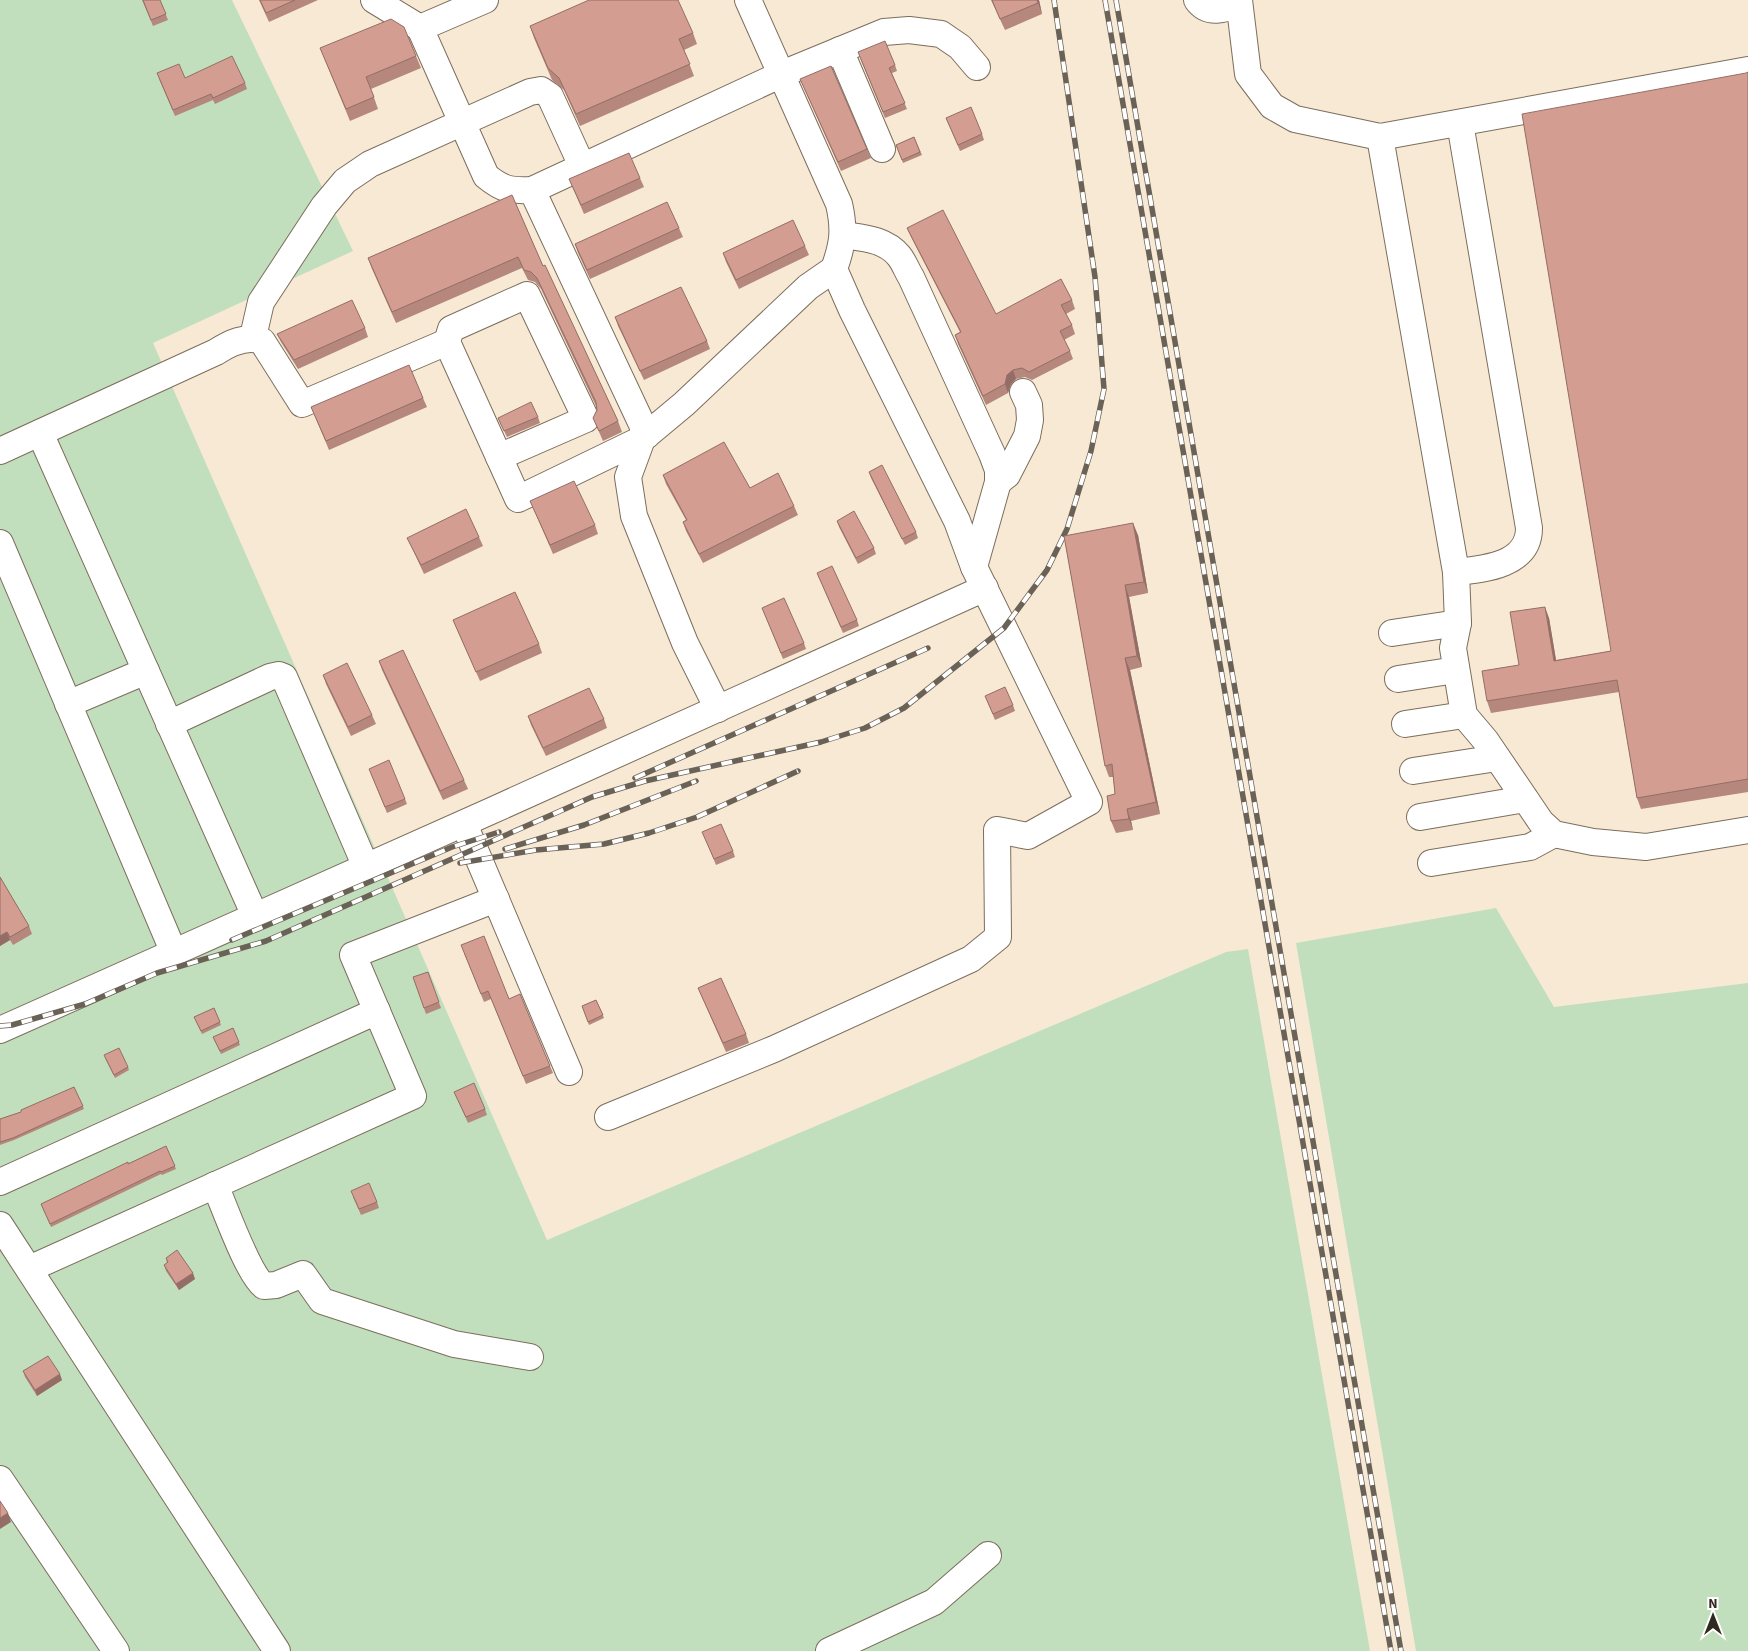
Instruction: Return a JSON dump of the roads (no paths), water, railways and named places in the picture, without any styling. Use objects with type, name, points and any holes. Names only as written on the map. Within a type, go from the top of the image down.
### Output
[{"type":"street","points":[[374,0],[420,28],[486,176],[497,185],[511,190],[532,190],[782,74],[884,32],[910,30],[941,34],[960,47],[977,67]]},
{"type":"street","points":[[420,28],[485,0]]},
{"type":"street","points":[[499,457],[586,419],[527,295],[451,329],[447,342],[499,457],[518,499],[644,437],[684,404],[808,287],[834,269],[844,235],[839,204],[748,0]]},
{"type":"street","points":[[1197,0],[1200,4],[1214,10],[1239,5],[1248,74],[1272,106],[1295,119],[1380,137],[1748,70]]},
{"type":"street","points":[[840,50],[882,149]]},
{"type":"street","points":[[253,337],[261,302],[324,206],[345,181],[370,164],[530,92],[541,90],[550,96],[582,166]]},
{"type":"street","points":[[1456,572],[1487,569],[1503,562],[1522,552],[1529,537],[1460,123]]},
{"type":"street","points":[[1380,137],[1456,572],[1458,623],[1453,648],[1464,715],[1486,741],[1541,822],[1554,834],[1594,842],[1646,847],[1748,830]]},
{"type":"street","points":[[532,190],[644,437],[628,477],[634,516],[685,643],[718,708]]},
{"type":"street","points":[[844,235],[871,239],[887,246],[898,256],[911,277],[992,454],[998,470],[998,482],[980,578]]},
{"type":"street","points":[[608,1117],[774,1049],[971,959],[998,937],[998,830],[1028,836],[1090,802],[980,578],[957,521],[852,310],[834,269]]},
{"type":"street","points":[[0,451],[216,352],[230,343],[253,337],[262,341],[302,404],[447,342]]},
{"type":"street","points":[[998,482],[1007,475],[1027,436],[1030,413],[1029,405],[1023,392]]},
{"type":"street","points":[[40,433],[255,916]]},
{"type":"street","points":[[0,543],[174,953]]},
{"type":"street","points":[[0,1030],[464,824],[718,708],[980,578]]},
{"type":"street","points":[[1392,633],[1458,623]]},
{"type":"street","points":[[1398,680],[1456,670]]},
{"type":"street","points":[[68,704],[146,671]]},
{"type":"street","points":[[169,724],[270,677],[279,675],[284,677],[366,867]]},
{"type":"street","points":[[1405,724],[1464,715]]},
{"type":"street","points":[[1413,772],[1497,758]]},
{"type":"street","points":[[1420,816],[1525,799]]},
{"type":"street","points":[[464,824],[569,1072]]},
{"type":"street","points":[[1431,863],[1530,847],[1554,834]]},
{"type":"street","points":[[29,1269],[413,1096],[353,955],[496,899]]},
{"type":"street","points":[[0,1182],[377,1011]]},
{"type":"street","points":[[215,1185],[250,1268],[264,1286],[276,1285],[303,1274],[322,1301],[454,1344],[530,1357]]},
{"type":"street","points":[[0,1224],[277,1651]]},
{"type":"street","points":[[0,1479],[116,1651]]},
{"type":"street","points":[[829,1651],[934,1602],[988,1555]]},
{"type":"railway","points":[[0,1026],[12,1025],[85,1004],[157,973],[266,941],[592,797],[645,781],[821,742],[865,728],[904,708],[1004,628],[1047,570],[1067,529],[1091,451],[1104,389],[1095,277],[1054,0]]},
{"type":"railway","points":[[1105,0],[1391,1651]]},
{"type":"railway","points":[[1116,0],[1401,1651]]},
{"type":"railway","points":[[635,778],[928,648]]},
{"type":"railway","points":[[460,863],[536,850],[604,844],[649,833],[697,817],[798,771]]},
{"type":"railway","points":[[505,849],[584,825],[696,781]]},
{"type":"railway","points":[[232,940],[452,847],[499,832]]}]
